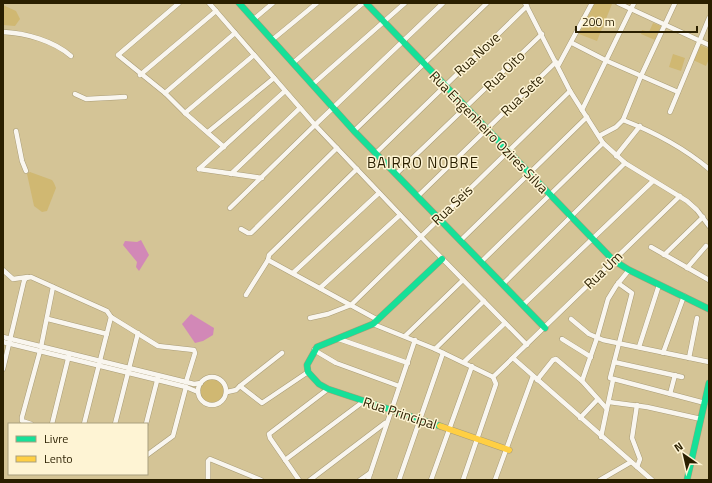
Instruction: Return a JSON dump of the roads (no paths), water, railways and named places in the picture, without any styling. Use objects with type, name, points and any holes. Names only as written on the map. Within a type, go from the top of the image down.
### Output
[{"type":"street","points":[[179,3],[118,55],[140,75],[166,93],[185,113],[224,147]]},
{"type":"street","points":[[209,3],[336,148],[527,345]]},
{"type":"street","points":[[239,3],[354,131],[482,261],[545,328]]},
{"type":"street","points":[[254,19],[273,3]]},
{"type":"street","points":[[272,40],[317,3]]},
{"type":"street","points":[[293,63],[364,3]]},
{"type":"street","name":"Rua Engenheiro Ozires Silva","points":[[364,3],[613,260],[629,270],[709,309]]},
{"type":"street","points":[[313,84],[405,3]]},
{"type":"street","points":[[230,208],[443,3]]},
{"type":"street","points":[[354,131],[487,3]]},
{"type":"street","name":"Rua Sete","points":[[418,196],[486,129],[557,64],[572,43],[592,3]]},
{"type":"street","points":[[618,3],[709,45]]},
{"type":"street","points":[[582,110],[634,3]]},
{"type":"street","points":[[599,136],[616,127],[624,120],[641,76],[675,3]]},
{"type":"street","points":[[526,5],[570,91],[604,143],[625,164],[693,205],[709,226]]},
{"type":"street","name":"Rua Nove","points":[[376,153],[526,5]]},
{"type":"street","points":[[140,75],[216,12]]},
{"type":"street","points":[[670,112],[709,18]]},
{"type":"street","points":[[3,32],[30,36],[43,40],[62,49],[72,56]]},
{"type":"street","points":[[166,93],[235,33]]},
{"type":"street","name":"Rua Oito","points":[[396,174],[542,34]]},
{"type":"street","points":[[572,43],[607,61],[678,92]]},
{"type":"street","points":[[185,113],[254,55]]},
{"type":"street","points":[[208,132],[274,78]]},
{"type":"street","points":[[262,178],[199,169],[285,91]]},
{"type":"street","name":"Rua Seis","points":[[351,305],[570,91]]},
{"type":"street","points":[[75,94],[86,99],[125,97]]},
{"type":"street","points":[[231,174],[300,108]]},
{"type":"street","points":[[461,240],[587,117]]},
{"type":"street","points":[[624,120],[640,126],[692,156],[709,169]]},
{"type":"street","points":[[616,156],[640,126]]},
{"type":"street","points":[[16,132],[26,172]]},
{"type":"street","points":[[482,261],[604,143]]},
{"type":"street","points":[[241,229],[248,233],[251,232],[336,148]]},
{"type":"street","points":[[503,284],[625,164]]},
{"type":"street","points":[[246,295],[268,257],[357,170]]},
{"type":"street","points":[[523,305],[653,181]]},
{"type":"street","points":[[293,273],[379,193]]},
{"type":"street","name":"Rua Um","points":[[493,377],[680,196]]},
{"type":"street","points":[[320,288],[400,215]]},
{"type":"street","points":[[664,255],[703,217]]},
{"type":"street","points":[[687,268],[706,246]]},
{"type":"street","points":[[651,247],[709,280]]},
{"type":"street","points":[[268,257],[293,273],[351,305],[375,322],[464,362],[493,377],[496,384],[463,480]]},
{"type":"street","points":[[240,386],[262,403],[308,372],[307,365],[314,350],[326,343],[339,339],[375,322],[442,259]]},
{"type":"street","points":[[3,270],[13,279],[28,277],[107,311],[111,317],[164,348],[194,350],[195,353],[173,436],[148,454]]},
{"type":"street","points":[[582,381],[591,357],[608,299],[618,283],[629,270]]},
{"type":"street","points":[[3,369],[24,281],[28,277]]},
{"type":"street","points":[[405,336],[463,280]]},
{"type":"street","points":[[601,437],[609,402],[614,362],[632,293],[618,283]]},
{"type":"street","points":[[639,347],[659,285]]},
{"type":"street","points":[[28,423],[22,421],[22,418],[48,319],[53,287]]},
{"type":"street","points":[[663,353],[684,296]]},
{"type":"street","points":[[435,349],[484,301]]},
{"type":"street","points":[[310,318],[328,314],[351,305]]},
{"type":"street","points":[[84,423],[111,317]]},
{"type":"street","points":[[689,358],[697,318]]},
{"type":"street","points":[[48,319],[107,334]]},
{"type":"street","points":[[570,319],[597,338],[709,362]]},
{"type":"street","points":[[464,362],[505,323]]},
{"type":"street","points":[[114,423],[138,333]]},
{"type":"street","points":[[3,337],[10,341],[40,349],[186,385],[198,392],[202,401],[211,405],[221,403],[227,392],[226,385],[218,378],[209,377],[201,383],[186,385]]},
{"type":"street","points":[[339,339],[408,363]]},
{"type":"street","points":[[562,339],[591,357]]},
{"type":"street","points":[[368,480],[415,340]]},
{"type":"street","points":[[3,342],[10,341]]},
{"type":"street","points":[[314,350],[336,363],[399,386]]},
{"type":"street","points":[[227,392],[236,390],[282,353]]},
{"type":"street","points":[[399,480],[443,353]]},
{"type":"street","points":[[52,423],[69,356]]},
{"type":"street","points":[[513,358],[601,437],[652,480]]},
{"type":"street","points":[[537,380],[555,359],[582,381],[607,410]]},
{"type":"street","points":[[614,362],[682,377]]},
{"type":"street","points":[[431,480],[472,366]]},
{"type":"street","name":"Rua Principal","points":[[308,372],[319,384],[328,390],[391,409],[477,438],[507,450]]},
{"type":"street","points":[[670,394],[675,375]]},
{"type":"street","points":[[495,480],[533,376]]},
{"type":"street","points":[[146,423],[158,378]]},
{"type":"street","points":[[611,378],[705,403]]},
{"type":"street","points":[[198,392],[201,383]]},
{"type":"street","points":[[687,480],[709,383]]},
{"type":"street","points":[[299,480],[270,438],[269,434],[328,390]]},
{"type":"street","points":[[285,460],[364,400]]},
{"type":"street","points":[[580,418],[597,400]]},
{"type":"street","points":[[609,402],[637,405],[701,419]]},
{"type":"street","points":[[636,466],[640,459],[632,438],[637,405]]},
{"type":"street","points":[[310,480],[386,423]]},
{"type":"street","points":[[208,480],[208,461],[210,459],[258,480]]},
{"type":"street","points":[[600,480],[631,462]]},
{"type":"street","points":[[360,480],[370,473]]},
{"type":"district","name":"BAIRRO NOBRE","points":[[423,163]]}]
